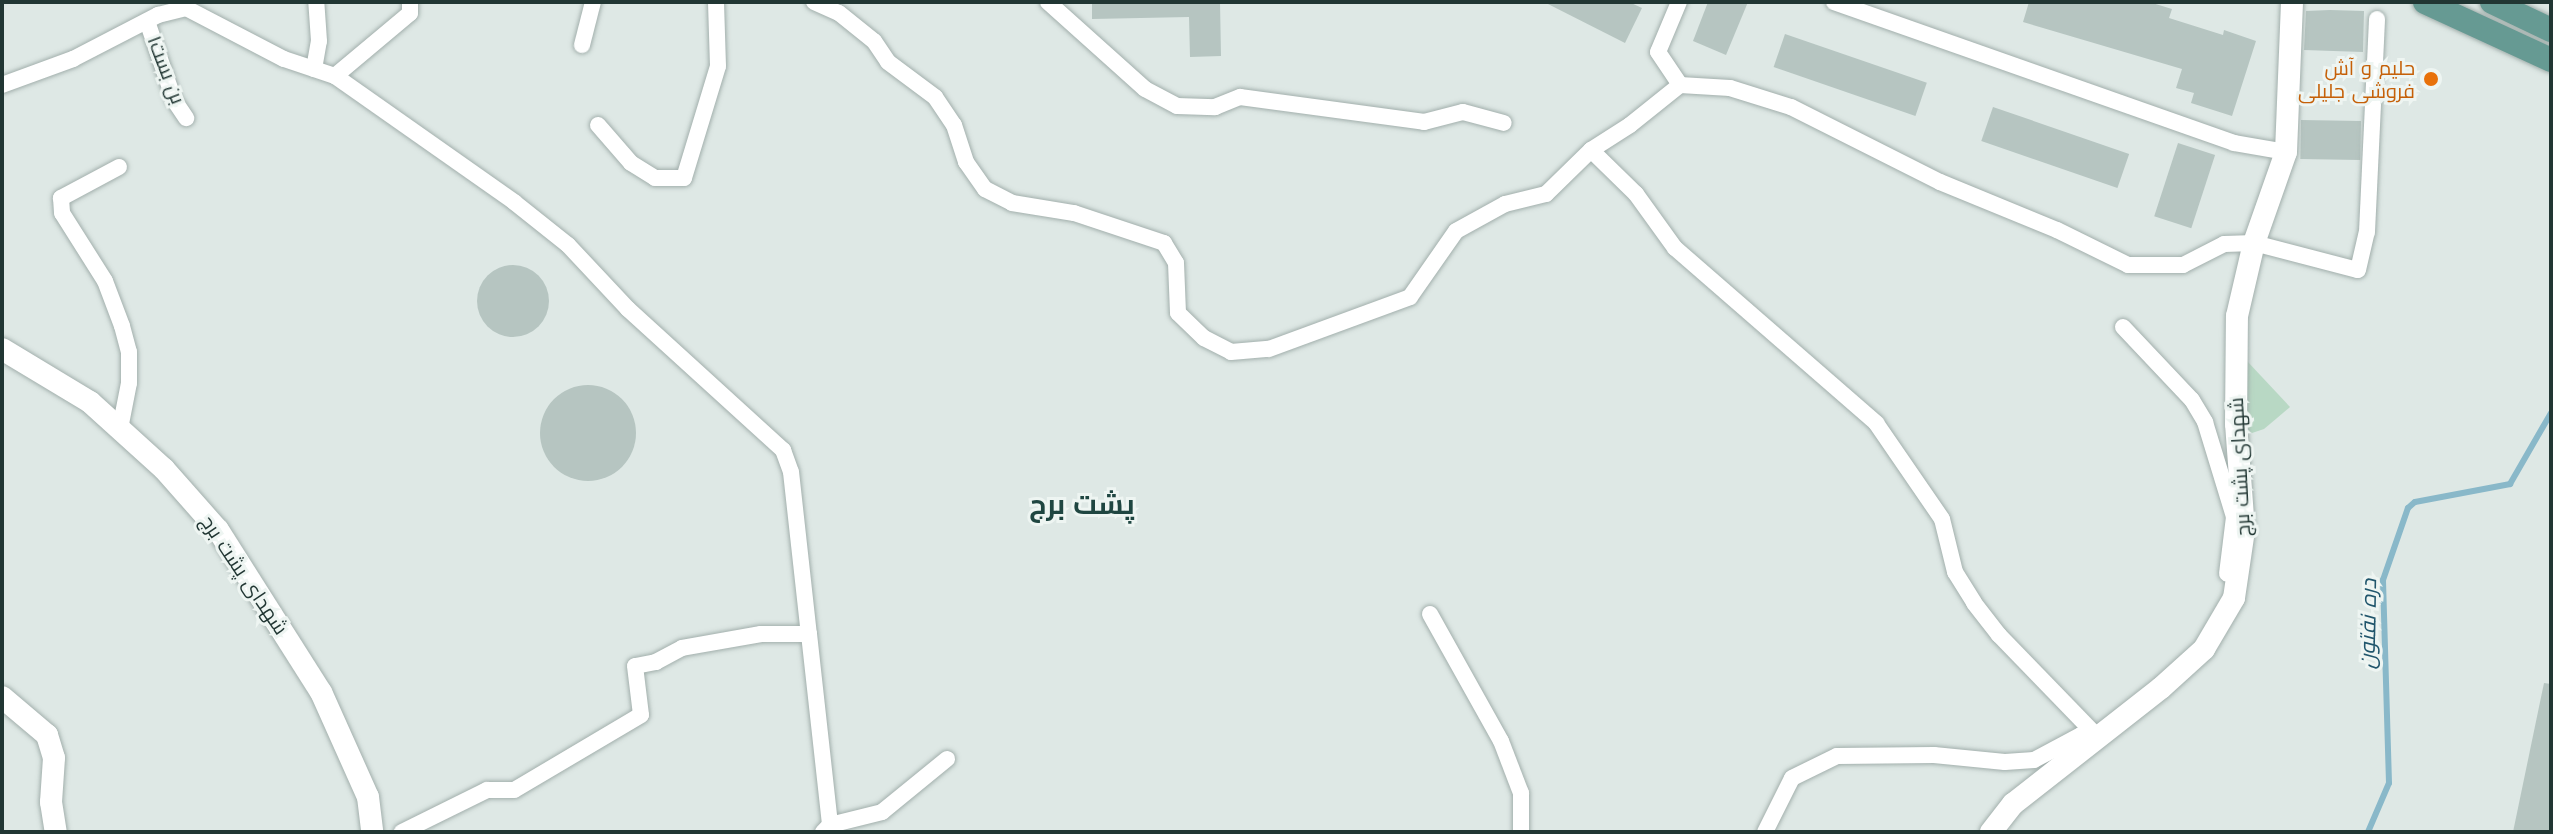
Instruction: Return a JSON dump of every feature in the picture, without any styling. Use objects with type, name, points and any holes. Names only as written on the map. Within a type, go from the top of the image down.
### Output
[{"type":"main road","points":[[2425,2],[2548,59]]},
{"type":"main road","points":[[2492,2],[2551,30]]},
{"type":"street","points":[[314,69],[319,41],[316,2]]},
{"type":"street","points":[[335,76],[410,13],[410,2]]},
{"type":"street","points":[[582,45],[593,2]]},
{"type":"street","points":[[598,125],[631,163],[655,178],[684,178],[718,66],[716,2]]},
{"type":"street","points":[[814,2],[839,13],[874,41],[888,62],[935,97],[954,125],[966,162],[985,189],[1012,203],[1074,213],[1164,243],[1176,263],[1178,313],[1204,338],[1231,352],[1269,349],[1410,297],[1456,231],[1484,213],[1546,194],[1591,150],[1630,125],[1680,85],[1730,88],[1791,107],[1940,182],[2057,230],[2128,265],[2183,265],[2224,244],[2254,243],[2358,270],[2367,232],[2377,19]]},
{"type":"street","points":[[1048,2],[1145,89],[1177,106],[1215,107],[1240,97],[1424,122],[1463,112],[1504,123]]},
{"type":"street","points":[[1679,2],[1658,52],[1680,85]]},
{"type":"street","points":[[1834,2],[2234,143],[2286,152]]},
{"type":"street","name":"شهدای پشت برج","points":[[1991,832],[2013,804],[2089,735],[2204,649],[2234,598],[2244,540],[2236,424],[2243,350],[2237,316],[2254,243],[2286,152],[2292,2]]},
{"type":"street","points":[[2,85],[73,59],[147,21],[186,8],[284,59],[335,76],[503,193],[568,245],[628,309],[783,450],[791,472],[826,829],[882,812],[947,759]]},
{"type":"street","name":"بن بست۱","points":[[147,21],[174,100],[186,118]]},
{"type":"street","points":[[1591,150],[1636,194],[1675,248],[1876,423],[1942,519],[1955,572],[1974,603],[2089,735],[2034,760],[2005,762],[1934,755],[1837,756],[1792,778],[1765,832]]},
{"type":"street","points":[[119,167],[61,198],[62,213],[105,281],[129,352],[129,383],[120,429]]},
{"type":"street","points":[[2123,327],[2192,400],[2205,422],[2234,517],[2222,621]]},
{"type":"street","name":"شهدای پشت برج","points":[[2,349],[90,402],[164,469],[218,530],[313,679],[368,797],[372,831]]},
{"type":"street","points":[[1430,614],[1501,741],[1521,793],[1521,832]]},
{"type":"street","points":[[402,832],[487,790],[514,790],[641,715],[635,666],[656,662],[682,648],[697,645],[761,634],[809,634]]},
{"type":"street","points":[[2,697],[47,735],[54,758],[51,802],[56,832]]},
{"type":"green space","points":[[2247,361],[2290,407],[2264,429],[2252,433],[2248,430],[2241,364]]},
{"type":"building","points":[[1092,2],[1220,2],[1221,56],[1190,57],[1189,17],[1092,19]]},
{"type":"building","points":[[1544,2],[1629,2],[1642,8],[1625,43]]},
{"type":"building","points":[[1708,2],[1748,2],[1726,55],[1693,41]]},
{"type":"building","points":[[2029,2],[2149,2],[2172,9],[2169,18],[2223,35],[2224,30],[2256,41],[2232,116],[2191,103],[2194,93],[2176,88],[2182,69],[2023,22]]},
{"type":"building","points":[[2306,11],[2364,11],[2363,52],[2304,50]]},
{"type":"building","points":[[1785,34],[1927,83],[1915,116],[1774,67]]},
{"type":"building","points":[[1993,107],[2129,154],[2117,188],[1981,141]]},
{"type":"building","points":[[2301,120],[2361,121],[2360,160],[2300,159]]},
{"type":"building","points":[[2178,143],[2215,155],[2191,228],[2154,216]]},
{"type":"building","points":[[513,265],[539,275],[549,301],[539,327],[513,337],[487,327],[477,301],[487,275]]},
{"type":"building","points":[[588,385],[606,388],[622,399],[633,415],[636,433],[633,451],[622,467],[606,478],[588,481],[570,478],[554,467],[543,451],[540,433],[543,415],[554,399],[570,388]]},
{"type":"building","points":[[2544,683],[2551,684],[2551,832],[2513,832]]},
{"type":"waterway","name":"دره نفتون","points":[[2368,832],[2389,783],[2383,580],[2408,508],[2415,502],[2510,484],[2551,413]]},
{"type":"place","name":"حلیم و آش فروشی جلیلی","points":[[2431,79]]},
{"type":"district","name":"پشت برج","points":[[1082,505]]}]
